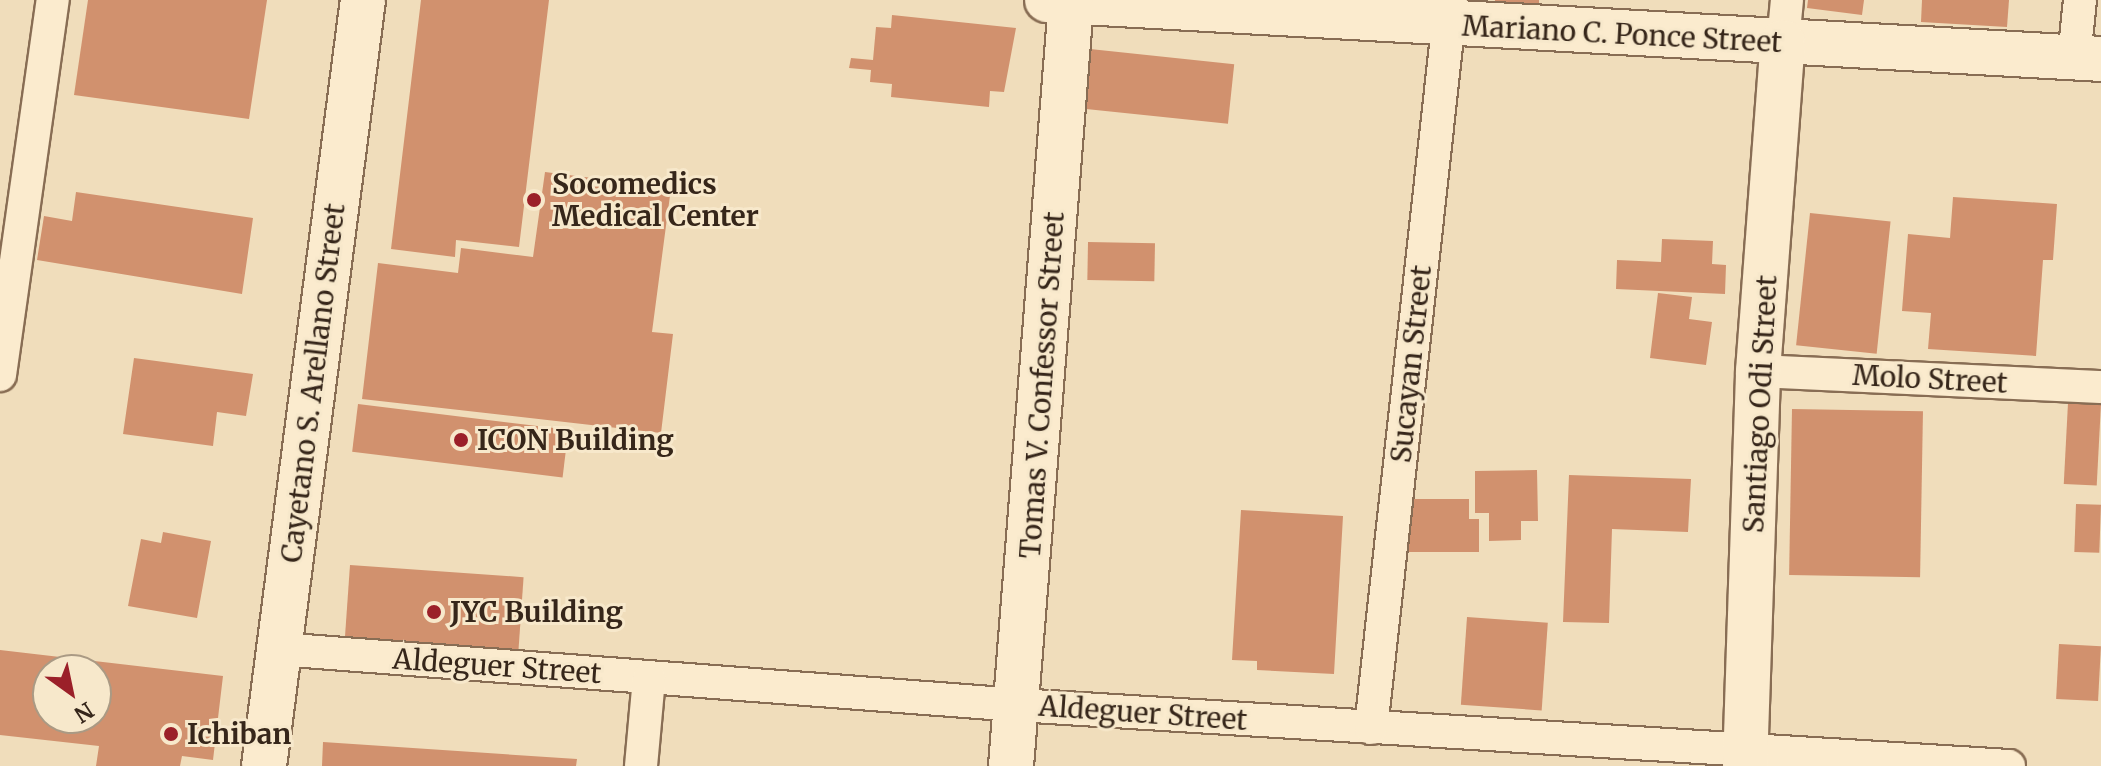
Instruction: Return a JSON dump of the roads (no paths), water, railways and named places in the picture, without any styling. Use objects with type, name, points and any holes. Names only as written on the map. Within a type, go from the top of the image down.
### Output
[{"type":"street","points":[[0,375],[53,0]]},
{"type":"street","name":"Cayetano S. Arellano Street","points":[[264,766],[363,0]]},
{"type":"street","points":[[1783,42],[1787,0]]},
{"type":"street","points":[[2080,0],[2087,59]]},
{"type":"street","name":"Mariano C. Ponce Street","points":[[1059,2],[1450,12],[1783,42],[2087,59]]},
{"type":"street","name":"Tomas V. Confessor Street","points":[[1011,766],[1059,2]]},
{"type":"street","name":"Sucayan Street","points":[[1371,728],[1450,12]]},
{"type":"street","name":"Santiago Odi Street","points":[[1746,758],[1758,371],[1783,42]]},
{"type":"street","name":"Molo Street","points":[[1758,371],[2101,387]]},
{"type":"street","name":"Aldeguer Street","points":[[278,649],[1746,758],[2009,766]]},
{"type":"street","points":[[641,766],[649,678]]},
{"type":"place","name":"Socomedics Medical Center","points":[[534,200]]},
{"type":"place","name":"ICON Building","points":[[461,440]]},
{"type":"place","name":"JYC Building","points":[[434,612]]},
{"type":"place","name":"Ichiban","points":[[171,734]]}]
